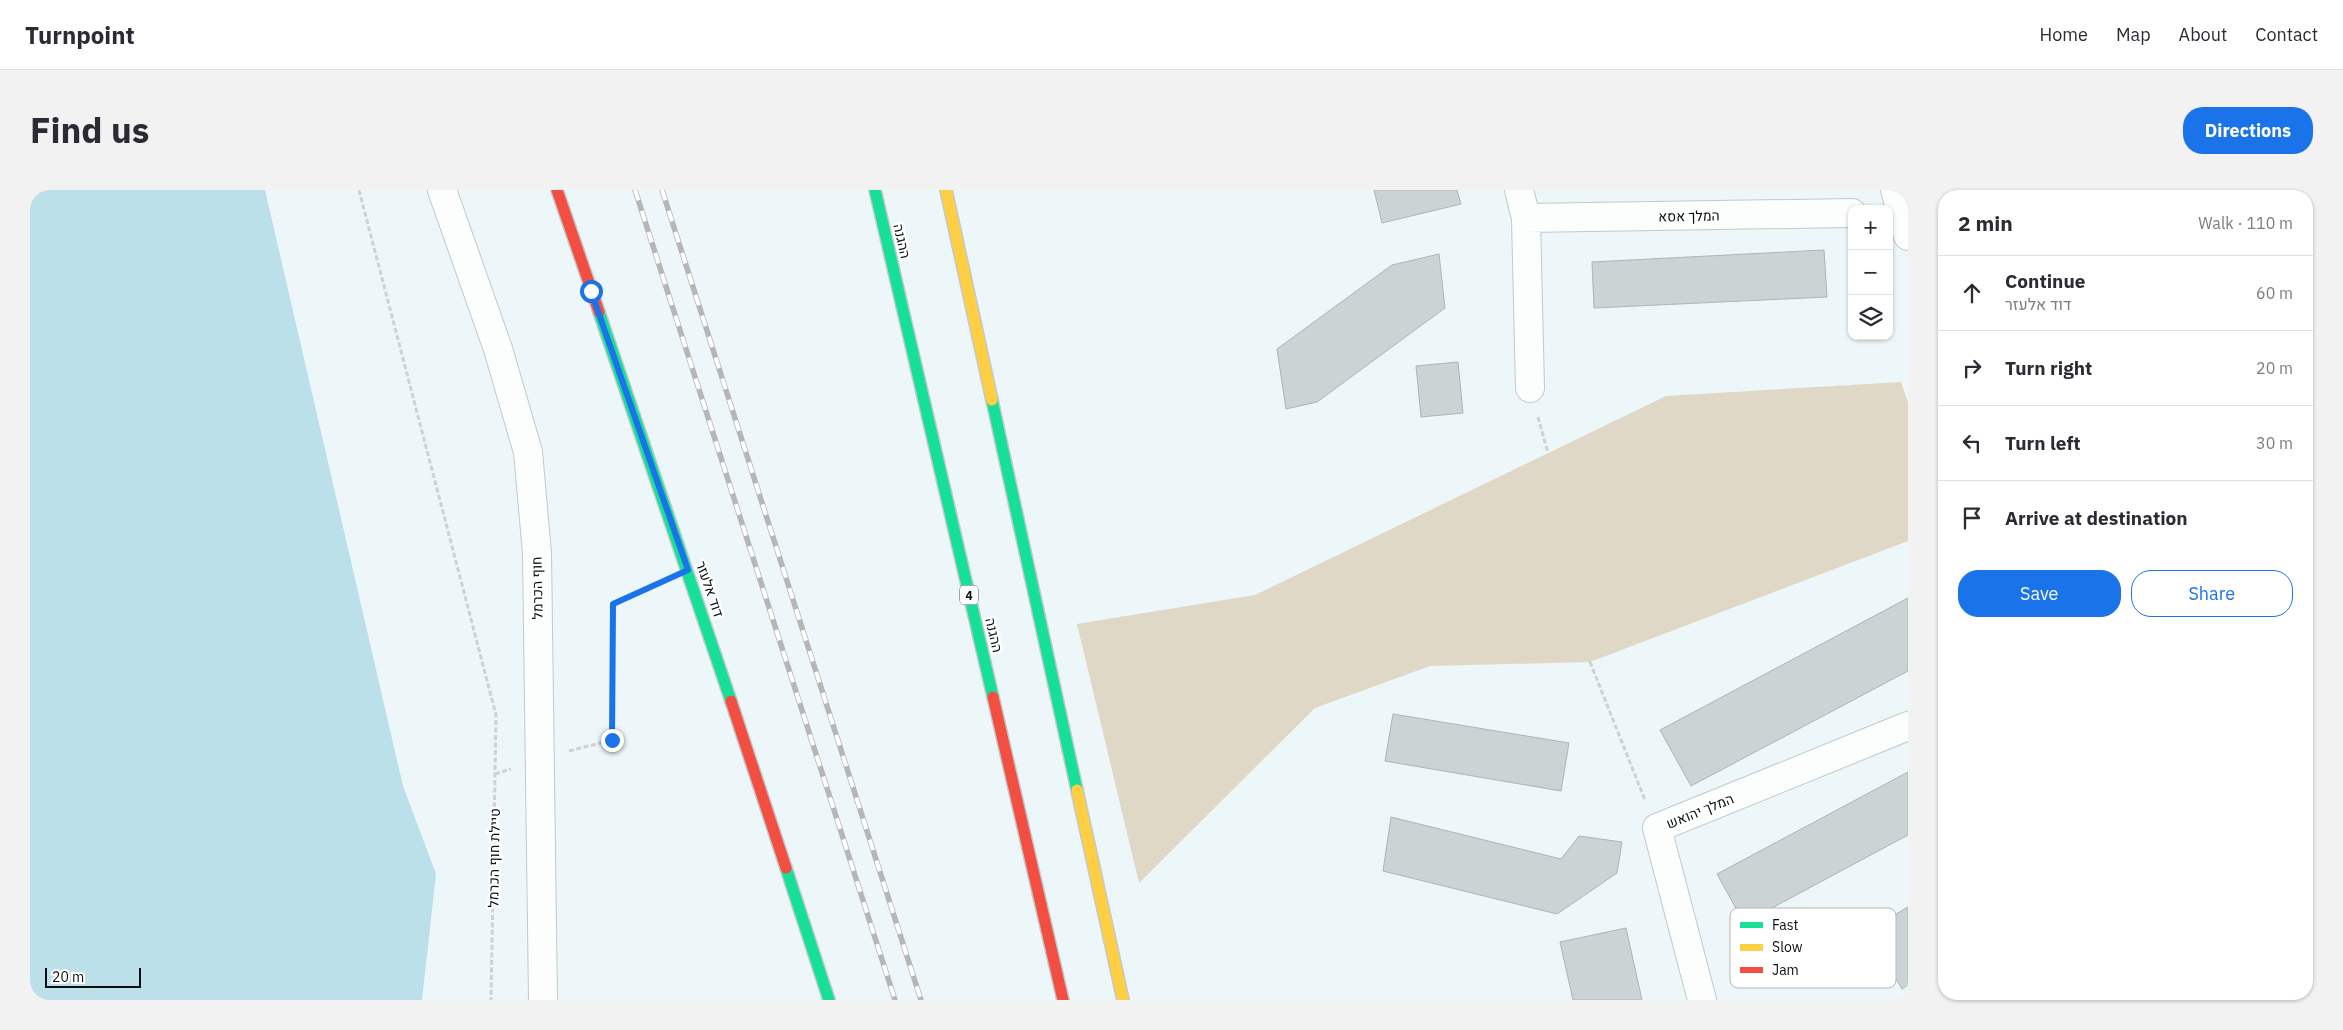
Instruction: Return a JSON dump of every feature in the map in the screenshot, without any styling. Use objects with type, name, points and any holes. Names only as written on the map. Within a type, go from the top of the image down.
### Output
[{"type":"main road","name":"דוד אלעזר","points":[[557,190],[688,570],[829,1000]]},
{"type":"main road","name":"ההגנה","points":[[875,190],[1063,1000]]},
{"type":"main road","points":[[946,190],[1124,1000]]},
{"type":"street","name":"חוף הכרמל","points":[[442,190],[498,349],[528,452],[537,553],[543,1000]]},
{"type":"street","points":[[1519,190],[1526,218],[1530,388]]},
{"type":"street","name":"המלך אסא","points":[[1526,218],[1848,213]]},
{"type":"street","name":"המלך יהואש","points":[[1702,1000],[1657,828],[1908,726]]},
{"type":"path","name":"טיילת חוף הכרמל","points":[[359,190],[496,715],[491,1000]]},
{"type":"path","points":[[1530,388],[1548,453]]},
{"type":"path","points":[[612,740],[613,604],[688,570]]},
{"type":"path","points":[[1590,662],[1657,828]]},
{"type":"shaded area","points":[[1901,382],[1908,403],[1908,541],[1590,662],[1430,666],[1315,708],[1139,883],[1077,624],[1255,595],[1666,396]]},
{"type":"water","points":[[30,190],[265,190],[403,786],[436,874],[422,1000],[30,1000]]},
{"type":"building","points":[[1374,190],[1457,190],[1461,204],[1382,223]]},
{"type":"building","points":[[1824,250],[1827,297],[1594,308],[1592,262]]},
{"type":"building","points":[[1439,254],[1445,308],[1317,402],[1286,409],[1277,349],[1392,265]]},
{"type":"building","points":[[1458,362],[1463,413],[1421,417],[1416,366]]},
{"type":"building","points":[[1908,598],[1908,671],[1691,786],[1660,730]]},
{"type":"building","points":[[1393,714],[1569,743],[1561,791],[1385,761]]},
{"type":"building","points":[[1908,772],[1908,835],[1772,908],[1736,908],[1717,874]]},
{"type":"building","points":[[1391,817],[1561,859],[1579,836],[1622,842],[1617,873],[1557,914],[1383,871]]},
{"type":"building","points":[[1908,907],[1908,985],[1902,989],[1896,979],[1896,914]]},
{"type":"building","points":[[1626,928],[1642,1000],[1573,1000],[1560,942]]},
{"type":"railway","points":[[635,190],[895,1000]]},
{"type":"railway","points":[[662,190],[921,1000]]},
{"type":"traffic: fast","points":[[875,190],[993,697]]},
{"type":"traffic: fast","points":[[599,312],[731,701]]},
{"type":"traffic: fast","points":[[992,400],[1077,790]]},
{"type":"traffic: fast","points":[[786,868],[829,1000]]},
{"type":"traffic: slow","points":[[946,190],[992,400]]},
{"type":"traffic: slow","points":[[1077,790],[1123,1000]]},
{"type":"traffic: jam","points":[[557,190],[599,312]]},
{"type":"traffic: jam","points":[[993,697],[1063,1000]]},
{"type":"traffic: jam","points":[[731,701],[786,868]]},
{"type":"route","points":[[591,291],[688,570],[613,604],[612,740]]}]
